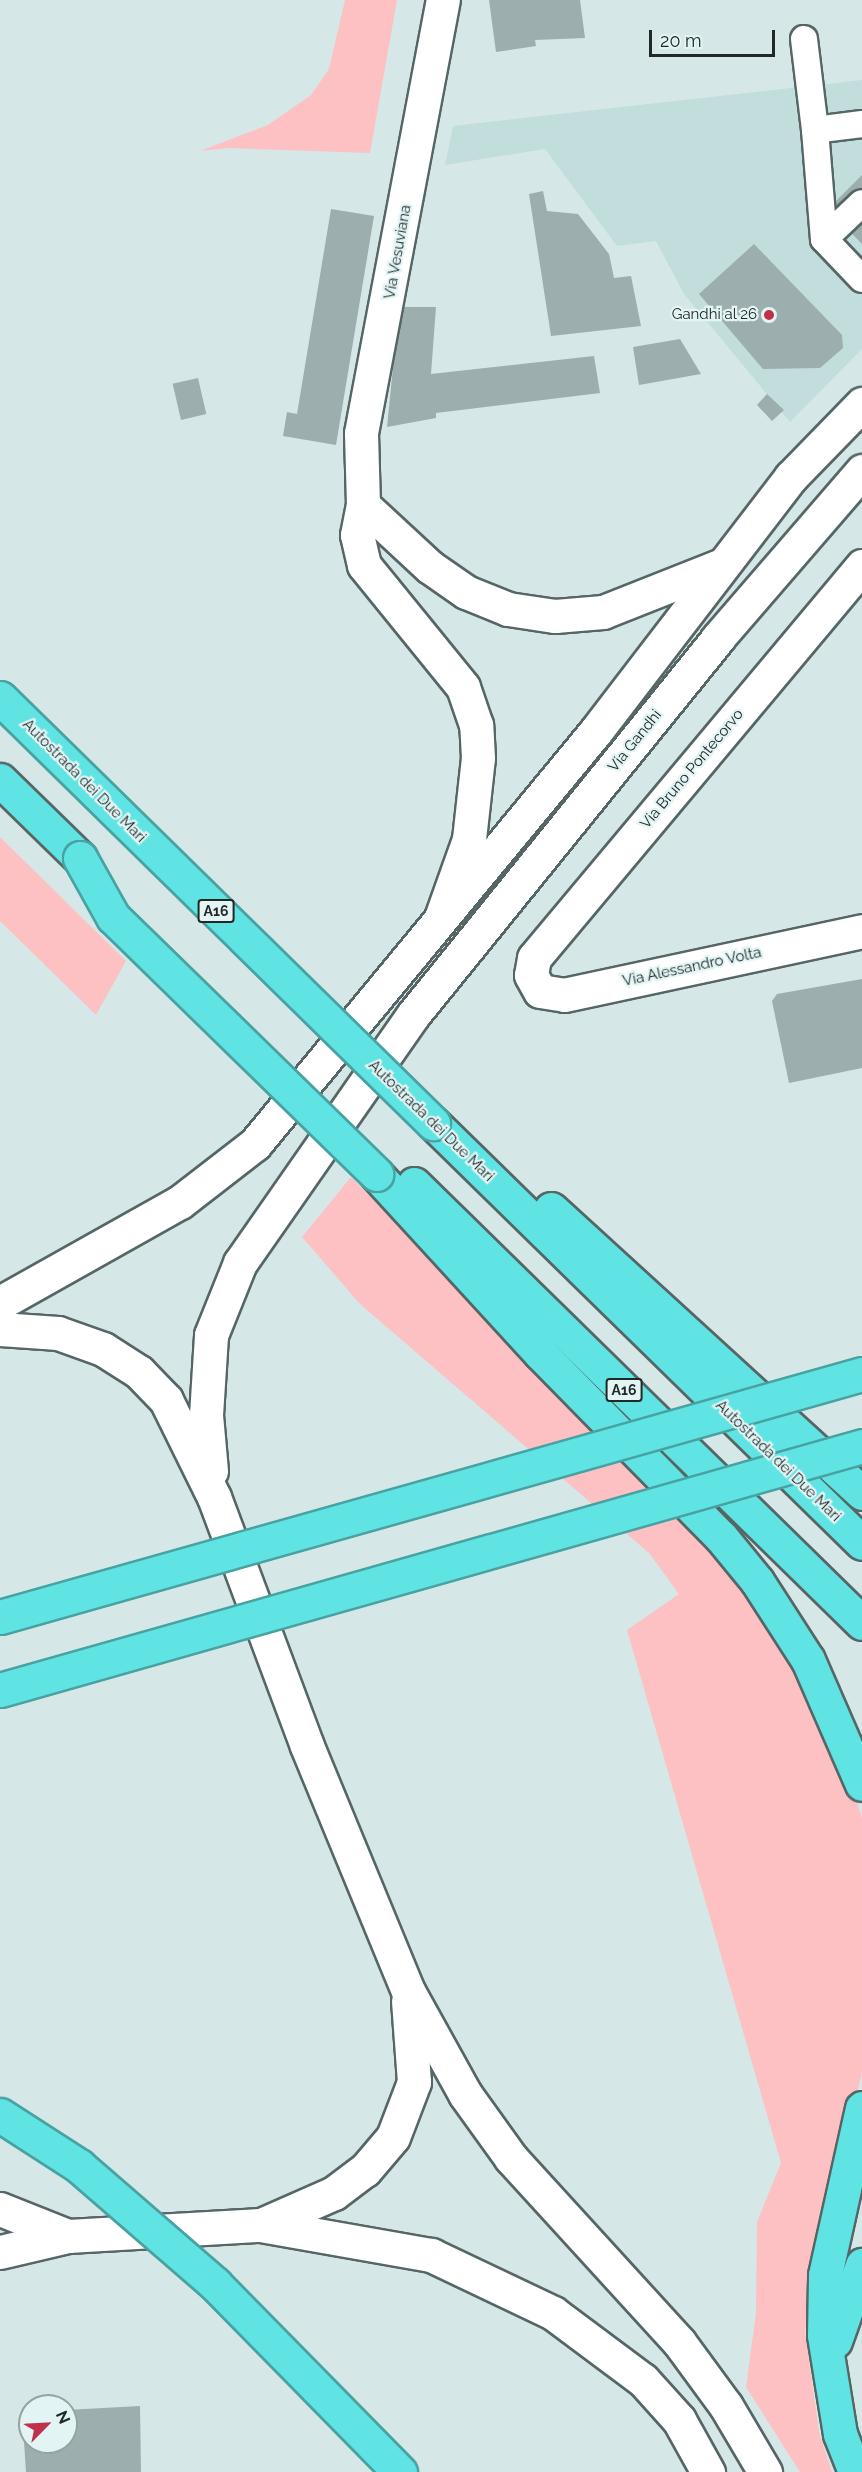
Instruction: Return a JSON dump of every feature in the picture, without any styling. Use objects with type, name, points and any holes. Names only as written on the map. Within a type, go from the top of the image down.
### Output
[{"type":"highway","name":"Autostrada dei Due Mari","points":[[0,698],[176,871],[438,1118],[862,1543]]},
{"type":"highway","points":[[0,780],[80,858],[113,917],[381,1166],[540,1353],[721,1538],[757,1581],[808,1660],[862,1784]]},
{"type":"highway","points":[[438,1118],[862,1493]]},
{"type":"highway","name":"A16","points":[[381,1166],[862,1623]]},
{"type":"highway","points":[[0,1617],[862,1374]]},
{"type":"highway","points":[[0,1690],[862,1446]]},
{"type":"highway","points":[[855,2472],[840,2434],[830,2388],[824,2335],[825,2275],[862,2108]]},
{"type":"highway","points":[[0,2115],[79,2166],[215,2284],[400,2472]]},
{"type":"highway","points":[[830,2388],[836,2336],[862,2265]]},
{"type":"street","name":"Via Vesuviana","points":[[441,917],[469,839],[478,758],[476,725],[463,687],[364,565],[357,535],[363,505],[361,433],[443,0]]},
{"type":"street","points":[[0,1303],[180,1202],[255,1144],[596,731],[719,566],[791,477],[862,404]]},
{"type":"street","name":"Via Gandhi","points":[[214,1497],[206,1415],[211,1335],[240,1263],[413,1015],[717,639],[862,471]]},
{"type":"street","points":[[363,505],[429,567],[466,592],[508,609],[555,615],[603,612],[719,566]]},
{"type":"street","name":"Via Bruno Pontecorvo","points":[[531,975],[534,958],[862,566]]},
{"type":"street","name":"Via Alessandro Volta","points":[[531,975],[540,991],[564,995],[862,931]]},
{"type":"street","points":[[0,1329],[58,1334],[103,1349],[139,1372],[166,1400],[214,1497],[307,1746],[408,1990],[465,2094],[511,2158],[680,2342],[726,2406],[765,2472]]},
{"type":"street","points":[[261,2225],[334,2193],[365,2170],[393,2137],[414,2082],[408,1990]]},
{"type":"street","points":[[0,2209],[68,2236]]},
{"type":"street","points":[[0,2252],[68,2236],[261,2225],[431,2255],[553,2313],[643,2380],[679,2420],[708,2472]]},
{"type":"lane","points":[[804,39],[815,129],[824,239],[860,273]]},
{"type":"lane","points":[[815,129],[862,124]]},
{"type":"lane","points":[[824,239],[862,203]]},
{"type":"shaded area","points":[[345,0],[397,0],[370,153],[229,148],[200,151],[268,125],[311,95],[329,69]]},
{"type":"shaded area","points":[[862,80],[862,349],[790,422],[684,294],[656,241],[617,246],[545,149],[445,165],[453,126]]},
{"type":"shaded area","points":[[0,837],[126,961],[96,1015],[0,921]]},
{"type":"shaded area","points":[[351,1177],[717,1548],[778,1628],[844,1761],[862,1818],[862,2073],[811,2276],[805,2332],[819,2432],[832,2472],[800,2472],[746,2387],[756,2313],[757,2222],[781,2163],[627,1630],[679,1594],[649,1553],[360,1304],[302,1237]]},
{"type":"building","points":[[489,0],[580,0],[585,38],[535,40],[536,46],[496,52]]},
{"type":"building","points":[[862,175],[862,244],[828,209]]},
{"type":"building","points":[[543,191],[547,211],[578,214],[609,254],[614,278],[631,276],[641,326],[551,336],[529,194]]},
{"type":"building","points":[[331,209],[374,216],[336,445],[283,436],[287,412],[297,414]]},
{"type":"building","name":"Gandhi al 26","points":[[754,244],[842,335],[843,348],[820,368],[763,369],[699,294]]},
{"type":"building","points":[[399,307],[436,307],[431,374],[594,356],[600,393],[436,413],[436,418],[387,427]]},
{"type":"building","points":[[680,339],[701,374],[639,385],[633,347]]},
{"type":"building","points":[[198,378],[206,414],[181,420],[173,384]]},
{"type":"building","points":[[767,394],[784,410],[772,421],[757,405]]},
{"type":"building","points":[[862,979],[862,1068],[789,1083],[772,1001],[777,994]]},
{"type":"building","points":[[140,2406],[141,2472],[26,2472],[25,2454],[78,2454],[78,2409]]},
{"type":"place","name":"Gandhi al 26","points":[[769,315]]}]
